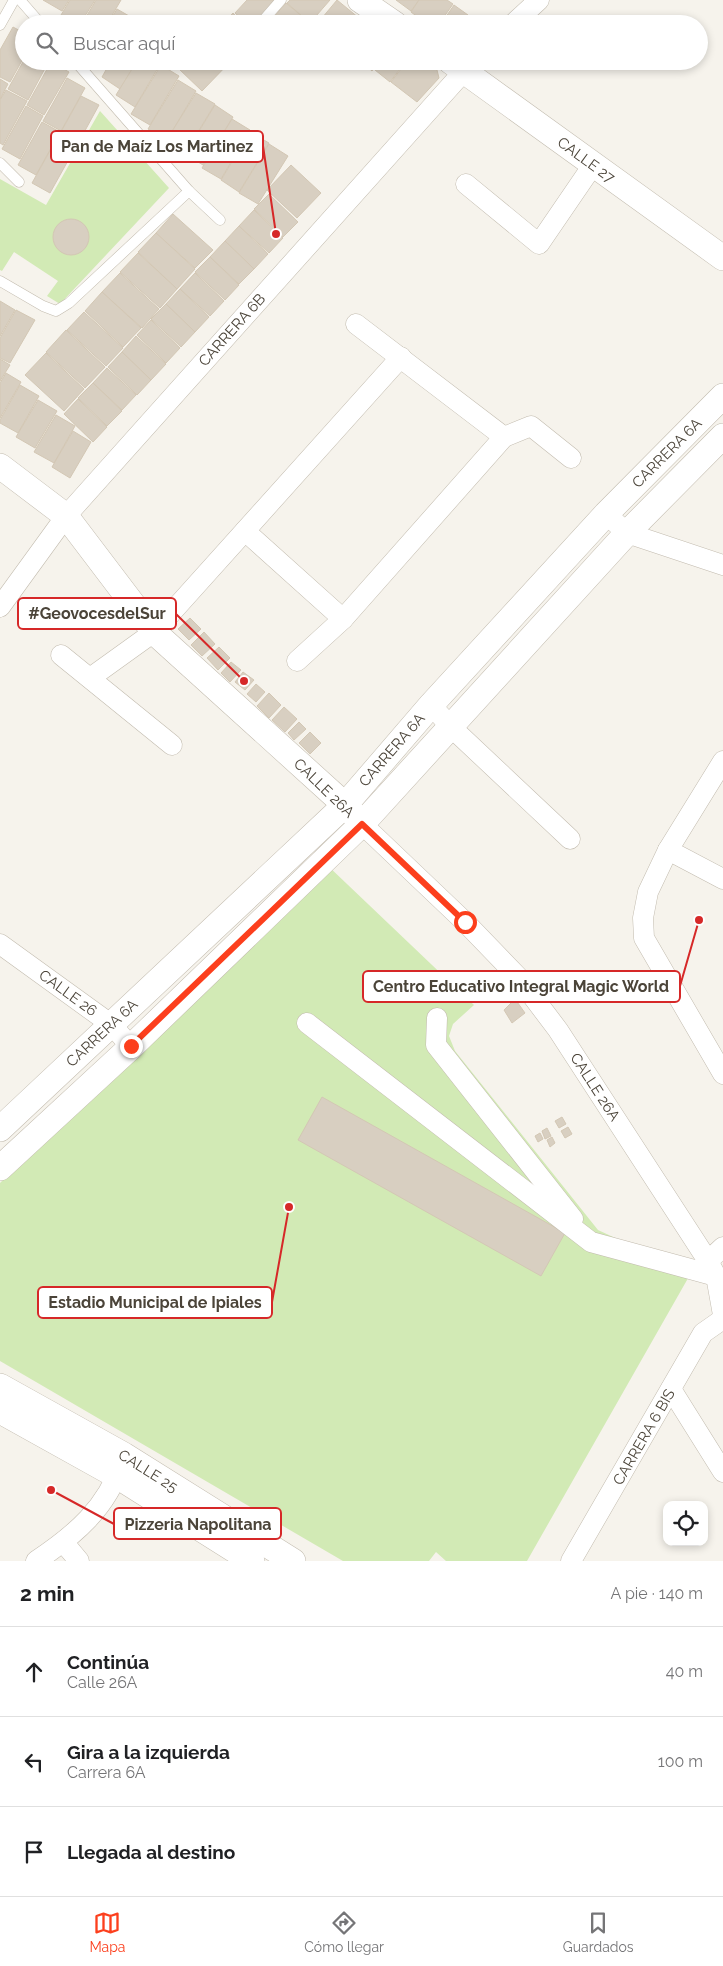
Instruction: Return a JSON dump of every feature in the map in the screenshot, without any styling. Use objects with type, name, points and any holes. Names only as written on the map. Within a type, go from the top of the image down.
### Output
[{"type":"street","points":[[360,0],[382,15]]},
{"type":"street","points":[[523,15],[539,0]]},
{"type":"street","name":"CARRERA 6B","points":[[0,607],[66,516],[457,70]]},
{"type":"street","name":"CALLE 27","points":[[470,70],[593,165],[723,258]]},
{"type":"street","points":[[466,184],[539,244],[593,165]]},
{"type":"street","points":[[356,324],[504,437]]},
{"type":"street","points":[[90,678],[154,632],[400,357]]},
{"type":"street","name":"CARRERA 6A","points":[[0,1129],[344,804],[431,705],[606,514],[723,396]]},
{"type":"street","points":[[297,662],[343,619],[504,437],[531,426],[571,458]]},
{"type":"street","name":"CARRERA 6A","points":[[0,1168],[131,1046],[362,824],[627,533],[723,436]]},
{"type":"street","name":"CALLE 26A","points":[[0,466],[66,516],[154,632],[344,804],[362,824],[465,922],[518,977],[558,1030],[712,1268],[723,1315]]},
{"type":"street","points":[[606,514],[627,533],[723,564]]},
{"type":"street","points":[[245,531],[343,619]]},
{"type":"street","points":[[60,655],[172,745]]},
{"type":"street","points":[[431,705],[451,727],[570,839]]},
{"type":"street","points":[[723,761],[668,850],[648,892],[642,918],[644,938],[723,1074]]},
{"type":"street","points":[[668,850],[723,879]]},
{"type":"street","name":"CALLE 26","points":[[0,944],[112,1024],[131,1046]]},
{"type":"street","points":[[437,1018],[436,1045],[591,1242]]},
{"type":"street","points":[[307,1023],[591,1242],[712,1268],[723,1247]]},
{"type":"street","name":"CARRERA 6 BIS","points":[[571,1561],[704,1332],[723,1319]]},
{"type":"street","name":"CALLE 25","points":[[0,1386],[121,1466],[252,1561]]},
{"type":"street","points":[[671,1389],[723,1472]]},
{"type":"street","name":"CALLE 25","points":[[0,1411],[121,1466],[293,1561]]},
{"type":"street","points":[[36,1561],[64,1542],[100,1507],[121,1466]]},
{"type":"street","points":[[64,1542],[79,1561]]},
{"type":"lane","points":[[0,25],[14,0]]},
{"type":"lane","points":[[20,0],[33,15]]},
{"type":"lane","points":[[268,15],[281,0]]},
{"type":"lane","points":[[82,70],[189,191],[220,220]]},
{"type":"lane","points":[[0,163],[19,182]]},
{"type":"lane","points":[[0,281],[56,312],[69,303],[189,191]]},
{"type":"green space","points":[[100,111],[169,188],[60,304],[47,296],[58,281],[14,252],[2,271],[0,270],[0,179],[46,205]]},
{"type":"green space","points":[[326,864],[474,1005],[453,1024],[449,1036],[455,1051],[598,1230],[691,1273],[527,1561],[446,1561],[436,1552],[429,1561],[343,1561],[0,1361],[0,1183]]},
{"type":"building","points":[[43,0],[69,0],[62,11]]},
{"type":"building","points":[[70,0],[95,0],[86,15],[61,15]]},
{"type":"building","points":[[96,0],[121,0],[112,15],[87,15]]},
{"type":"building","points":[[247,0],[276,0],[262,15],[237,15],[235,13]]},
{"type":"building","points":[[290,0],[330,0],[317,15],[301,15],[287,3]]},
{"type":"building","points":[[337,0],[355,15],[324,15]]},
{"type":"building","points":[[396,0],[419,0],[411,11]]},
{"type":"building","points":[[419,0],[447,0],[453,4],[445,15],[415,15],[411,12]]},
{"type":"building","points":[[286,3],[300,15],[276,15]]},
{"type":"building","points":[[454,5],[468,15],[447,15]]},
{"type":"building","points":[[117,9],[127,15],[113,15]]},
{"type":"building","points":[[13,27],[15,28],[15,70],[17,70],[10,82],[0,77],[0,50]]},
{"type":"building","points":[[18,70],[44,70],[28,100],[8,89]]},
{"type":"building","points":[[47,70],[65,70],[69,72],[44,115],[27,105]]},
{"type":"building","points":[[106,70],[132,70],[120,89],[102,77]]},
{"type":"building","points":[[131,70],[157,70],[135,107],[116,95]]},
{"type":"building","points":[[158,70],[169,70],[179,76],[150,125],[131,114]]},
{"type":"building","points":[[180,70],[222,70],[202,91]]},
{"type":"building","points":[[375,70],[399,70],[390,82]]},
{"type":"building","points":[[400,70],[437,70],[439,78],[417,102],[391,82]]},
{"type":"building","points":[[67,78],[85,88],[61,131],[43,121]]},
{"type":"building","points":[[0,79],[8,84],[0,99]]},
{"type":"building","points":[[178,80],[196,91],[167,140],[148,129]]},
{"type":"building","points":[[6,90],[27,101],[3,145],[0,143],[0,100]]},
{"type":"building","points":[[196,93],[215,104],[185,153],[166,141]]},
{"type":"building","points":[[81,96],[99,105],[75,149],[57,139]]},
{"type":"building","points":[[215,105],[233,117],[203,165],[185,154]]},
{"type":"building","points":[[26,106],[43,116],[20,159],[2,149]]},
{"type":"building","points":[[232,119],[250,130],[221,179],[202,168]]},
{"type":"building","points":[[42,122],[60,132],[36,175],[18,165]]},
{"type":"building","points":[[250,132],[269,143],[239,192],[221,180]]},
{"type":"building","points":[[56,140],[74,150],[50,193],[32,183]]},
{"type":"building","points":[[269,144],[288,156],[258,204],[239,193]]},
{"type":"building","points":[[291,165],[321,193],[297,218],[267,190]]},
{"type":"building","points":[[269,194],[298,222],[283,237],[254,209]]},
{"type":"building","points":[[254,210],[283,238],[269,253],[239,226]]},
{"type":"building","points":[[173,214],[213,250],[195,268],[156,233]]},
{"type":"building","points":[[71,219],[78,220],[84,224],[88,230],[88,244],[84,250],[78,254],[71,255],[64,254],[58,250],[54,244],[53,237],[54,230],[58,224],[64,220]]},
{"type":"building","points":[[239,226],[268,254],[254,269],[225,241]]},
{"type":"building","points":[[156,233],[195,269],[177,289],[138,252]]},
{"type":"building","points":[[225,241],[254,269],[239,284],[210,257]]},
{"type":"building","points":[[138,253],[177,289],[160,308],[120,272]]},
{"type":"building","points":[[210,257],[239,285],[225,300],[195,272]]},
{"type":"building","points":[[120,273],[159,309],[142,328],[102,292]]},
{"type":"building","points":[[195,273],[224,301],[210,316],[180,289]]},
{"type":"building","points":[[180,289],[209,317],[195,332],[166,304]]},
{"type":"building","points":[[102,292],[141,328],[123,347],[85,311]]},
{"type":"building","points":[[0,301],[15,310],[0,336]]},
{"type":"building","points":[[166,304],[195,332],[181,347],[151,319]]},
{"type":"building","points":[[16,310],[35,320],[10,363],[0,358],[0,338]]},
{"type":"building","points":[[84,312],[123,348],[106,366],[67,330]]},
{"type":"building","points":[[151,320],[180,348],[166,363],[137,335]]},
{"type":"building","points":[[66,330],[105,367],[85,388],[46,352]]},
{"type":"building","points":[[136,336],[166,364],[151,380],[122,352]]},
{"type":"building","points":[[122,352],[151,380],[137,395],[108,367]]},
{"type":"building","points":[[46,353],[84,389],[64,411],[25,375]]},
{"type":"building","points":[[0,359],[10,365],[0,381]]},
{"type":"building","points":[[107,368],[136,395],[122,410],[93,383]]},
{"type":"building","points":[[6,373],[21,382],[0,418],[0,383]]},
{"type":"building","points":[[93,383],[122,411],[107,426],[78,398]]},
{"type":"building","points":[[20,385],[39,396],[18,433],[0,423],[0,420]]},
{"type":"building","points":[[78,399],[107,427],[93,442],[64,414]]},
{"type":"building","points":[[38,400],[57,411],[35,448],[16,437]]},
{"type":"building","points":[[56,415],[75,426],[54,463],[34,452]]},
{"type":"building","points":[[73,431],[91,442],[70,478],[52,467]]},
{"type":"building","points":[[190,618],[201,629],[189,640],[178,629]]},
{"type":"building","points":[[204,632],[215,644],[202,656],[191,645]]},
{"type":"building","points":[[219,647],[230,658],[218,670],[207,658]]},
{"type":"building","points":[[231,662],[241,670],[230,682],[221,673]]},
{"type":"building","points":[[243,672],[254,680],[245,690],[235,682]]},
{"type":"building","points":[[256,684],[265,692],[256,702],[247,694]]},
{"type":"building","points":[[269,693],[281,705],[269,718],[257,706]]},
{"type":"building","points":[[284,707],[297,719],[285,732],[272,720]]},
{"type":"building","points":[[299,722],[306,729],[294,740],[288,733]]},
{"type":"building","points":[[310,732],[321,743],[310,754],[299,743]]},
{"type":"building","points":[[515,999],[525,1013],[512,1023],[504,1010]]},
{"type":"building","points":[[322,1097],[565,1233],[541,1276],[298,1140]]},
{"type":"building","points":[[562,1117],[566,1124],[559,1128],[555,1121]]},
{"type":"building","points":[[568,1127],[572,1134],[565,1138],[561,1131]]},
{"type":"building","points":[[547,1128],[551,1136],[545,1139],[542,1131]]},
{"type":"building","points":[[540,1133],[543,1139],[538,1142],[535,1136]]},
{"type":"building","points":[[552,1137],[555,1143],[550,1147],[547,1140]]},
{"type":"place","name":"Pan de Maíz Los Martinez","points":[[276,234]]},
{"type":"place","name":"#GeovocesdelSur","points":[[244,681]]},
{"type":"place","name":"Centro Educativo Integral Magic World","points":[[699,920]]},
{"type":"place","name":"Estadio Municipal de Ipiales","points":[[289,1207]]},
{"type":"place","name":"Pizzeria Napolitana","points":[[51,1490]]},
{"type":"route","points":[[131,1046],[362,824],[465,922]]}]
